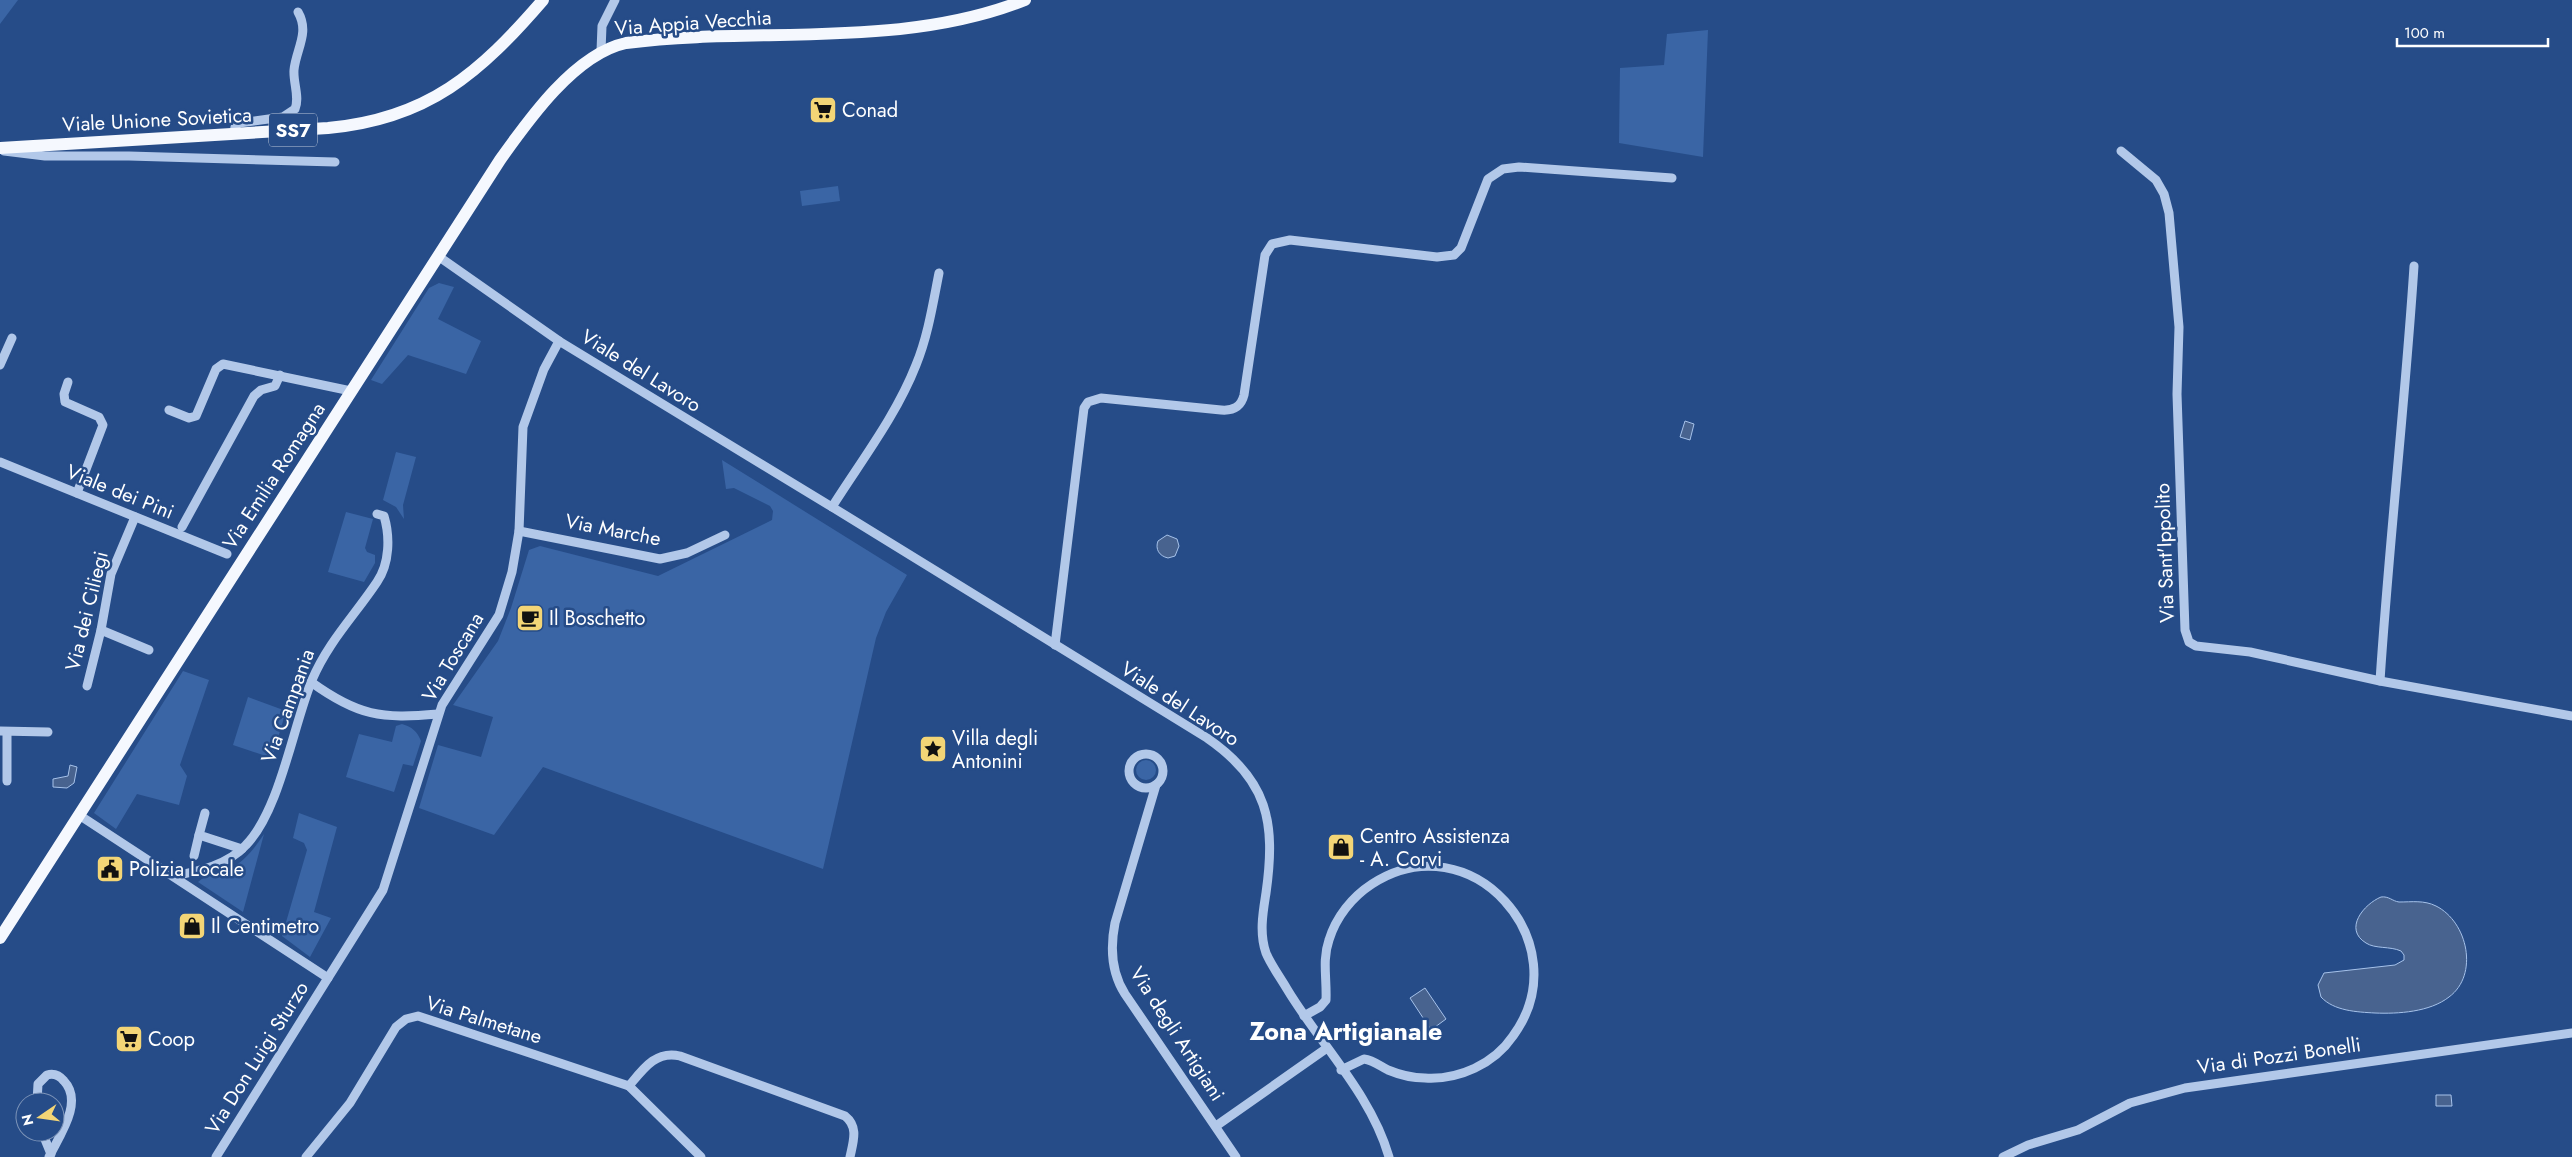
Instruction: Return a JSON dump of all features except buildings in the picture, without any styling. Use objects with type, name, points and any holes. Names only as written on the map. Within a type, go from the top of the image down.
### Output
[{"type":"main road","name":"Viale Unione Sovietica","points":[[0,149],[358,125],[416,106],[442,94],[481,66],[508,41],[543,0]]},
{"type":"main road","name":"Via Appia Vecchia","points":[[601,51],[632,42],[917,26],[983,14],[1025,0]]},
{"type":"main road","name":"Via Emilia Romagna","points":[[0,938],[500,160],[534,116],[566,81],[601,51]]},
{"type":"street","points":[[601,51],[603,22],[615,0]]},
{"type":"street","points":[[234,134],[235,127],[239,124],[283,117],[295,109],[297,99],[294,68],[304,30],[298,12]]},
{"type":"street","points":[[0,149],[45,156],[129,156],[335,162]]},
{"type":"street","name":"Via Sant'Ippolito","points":[[2121,151],[2156,180],[2164,194],[2170,213],[2179,321],[2177,400],[2185,630],[2187,639],[2196,646],[2250,652],[2380,681],[2572,716]]},
{"type":"street","points":[[1055,645],[1084,408],[1088,402],[1101,398],[1225,410],[1239,406],[1244,395],[1264,258],[1272,244],[1290,240],[1437,257],[1450,256],[1461,248],[1486,181],[1503,169],[1519,167],[1672,178]]},
{"type":"street","name":"Viale del Lavoro","points":[[438,256],[559,341],[1212,742],[1236,762],[1253,782],[1265,804],[1270,832],[1270,867],[1262,922],[1264,944],[1272,964],[1304,1016],[1370,1113],[1389,1157]]},
{"type":"street","points":[[2380,681],[2390,544],[2406,386],[2414,266]]},
{"type":"street","points":[[832,507],[898,403],[912,374],[925,338],[939,273]]},
{"type":"street","points":[[0,365],[12,338]]},
{"type":"street","name":"Via Toscana","points":[[328,978],[383,890],[438,714],[446,697],[499,615],[512,572],[519,531],[523,427],[544,369],[559,341]]},
{"type":"street","points":[[170,410],[186,417],[196,416],[220,365],[231,364],[351,390]]},
{"type":"street","points":[[182,527],[254,396],[261,390],[275,386],[280,375]]},
{"type":"street","points":[[68,382],[64,394],[65,402],[99,417],[103,425],[77,493]]},
{"type":"street","name":"Viale dei Pini","points":[[0,462],[226,554]]},
{"type":"street","name":"Via Campania","points":[[174,876],[215,865],[242,849],[256,831],[273,795],[311,682],[329,646],[379,580],[388,550],[389,531],[384,516],[377,514]]},
{"type":"street","name":"Via dei Ciliegi","points":[[87,686],[101,630],[113,567],[135,517]]},
{"type":"street","name":"Via Marche","points":[[519,531],[660,559],[686,553],[725,535]]},
{"type":"street","points":[[101,630],[149,650]]},
{"type":"street","points":[[311,682],[340,702],[365,712],[391,716],[438,714]]},
{"type":"street","points":[[7,781],[4,732],[48,732]]},
{"type":"street","name":"Via degli Artigiani","points":[[1156,785],[1115,923],[1112,946],[1113,963],[1117,978],[1125,994],[1236,1157]]},
{"type":"street","points":[[194,856],[205,813]]},
{"type":"street","points":[[79,815],[328,978]]},
{"type":"street","points":[[199,835],[242,849]]},
{"type":"street","points":[[1304,1016],[1326,1000],[1325,958],[1329,939],[1338,920],[1357,895],[1382,878],[1403,870],[1421,867],[1456,870],[1474,876],[1487,885],[1505,900],[1516,914],[1531,948],[1534,984],[1522,1024],[1498,1053],[1467,1071],[1435,1078],[1408,1076],[1364,1059],[1341,1070]]},
{"type":"street","name":"Via Don Luigi Sturzo","points":[[216,1157],[328,978]]},
{"type":"street","name":"Via Palmetane","points":[[306,1157],[350,1103],[396,1027],[412,1016],[422,1017],[629,1086],[702,1157]]},
{"type":"street","name":"Via di Pozzi Bonelli","points":[[2003,1157],[2023,1147],[2078,1130],[2130,1103],[2185,1088],[2572,1033]]},
{"type":"street","name":"Via degli Artigiani","points":[[1216,1126],[1327,1048]]},
{"type":"street","points":[[629,1086],[655,1058],[666,1055],[680,1056],[844,1116],[852,1123],[854,1131],[850,1157]]},
{"type":"street","points":[[38,1092],[38,1084],[47,1075],[56,1075],[62,1078],[70,1090],[72,1099],[65,1123]]},
{"type":"street","points":[[45,1142],[50,1155]]},
{"type":"street","points":[[50,1155],[56,1142]]},
{"type":"shaded area","points":[[0,0],[18,0],[0,24]]},
{"type":"shaded area","points":[[1708,30],[1703,157],[1619,143],[1620,68],[1664,65],[1667,34]]},
{"type":"shaded area","points":[[838,186],[840,201],[802,206],[800,191]]},
{"type":"shaded area","points":[[439,283],[454,287],[438,319],[481,341],[466,374],[408,355],[382,384],[371,380],[429,288]]},
{"type":"shaded area","points":[[1685,421],[1694,424],[1690,440],[1680,437]]},
{"type":"shaded area","points":[[396,452],[416,457],[403,505],[404,519],[396,507],[383,500]]},
{"type":"shaded area","points":[[722,460],[907,575],[886,612],[876,638],[823,869],[543,767],[494,835],[419,808],[438,745],[481,757],[493,717],[453,705],[498,641],[511,608],[529,550],[540,546],[658,576],[772,520],[773,511],[770,506],[734,488],[726,489]]},
{"type":"shaded area","points":[[346,512],[373,519],[365,548],[367,552],[375,555],[375,563],[364,582],[328,572]]},
{"type":"shaded area","points":[[1167,535],[1177,539],[1179,546],[1175,556],[1168,558],[1160,554],[1157,549],[1158,541]]},
{"type":"shaded area","points":[[183,671],[209,680],[180,765],[187,776],[179,805],[137,794],[116,829],[94,813]]},
{"type":"shaded area","points":[[248,697],[286,711],[272,758],[233,745]]},
{"type":"shaded area","points":[[402,724],[414,730],[421,741],[413,766],[403,764],[394,792],[346,777],[359,734],[392,742],[396,726]]},
{"type":"shaded area","points":[[1142,760],[1150,760],[1156,766],[1156,774],[1150,780],[1142,780],[1136,774],[1136,766]]},
{"type":"shaded area","points":[[70,765],[77,767],[74,783],[67,788],[53,787],[53,779],[68,776]]},
{"type":"shaded area","points":[[299,813],[337,827],[314,912],[331,918],[310,957],[282,936],[307,850],[304,843],[293,838]]},
{"type":"shaded area","points":[[264,834],[243,912],[198,882],[201,879],[228,870],[239,863],[253,850]]},
{"type":"shaded area","points":[[2381,897],[2399,902],[2431,904],[2447,914],[2456,924],[2466,949],[2467,963],[2464,976],[2458,987],[2449,997],[2441,1002],[2414,1011],[2375,1013],[2339,1008],[2326,1002],[2321,997],[2318,985],[2324,973],[2395,965],[2404,960],[2404,955],[2401,951],[2370,945],[2359,937],[2356,931],[2358,917],[2368,905]]},
{"type":"shaded area","points":[[1425,988],[1446,1019],[1431,1030],[1410,998]]},
{"type":"shaded area","points":[[2436,1095],[2451,1095],[2452,1106],[2436,1106]]},
{"type":"place","name":"Conad","points":[[823,110]]},
{"type":"place","name":"Il Boschetto","points":[[530,618]]},
{"type":"place","name":"Villa degli Antonini","points":[[933,749]]},
{"type":"place","name":"Centro Assistenza - A. Corvi","points":[[1341,847]]},
{"type":"place","name":"Polizia Locale","points":[[110,869]]},
{"type":"place","name":"Il Centimetro","points":[[192,926]]},
{"type":"place","name":"Coop","points":[[129,1039]]},
{"type":"district","name":"Zona Artigianale","points":[[1346,1031]]}]
